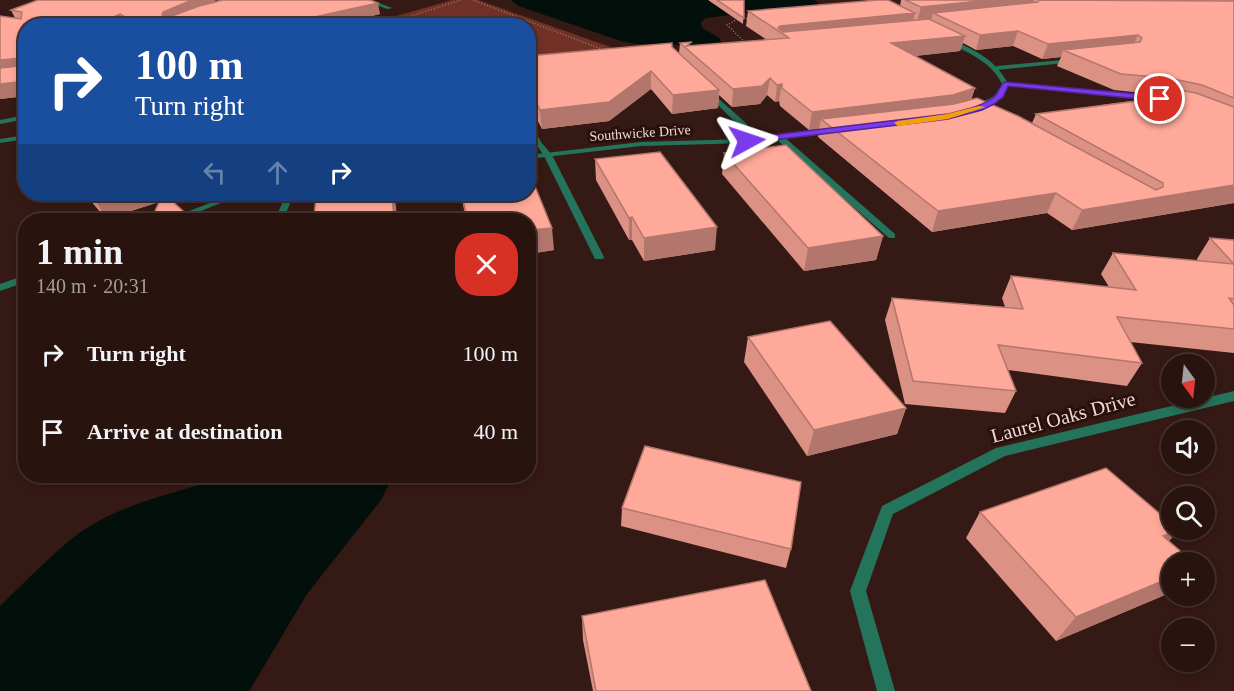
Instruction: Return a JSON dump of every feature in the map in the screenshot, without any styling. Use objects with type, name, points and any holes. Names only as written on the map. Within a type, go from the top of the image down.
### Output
[{"type":"street","points":[[366,0],[390,8]]},
{"type":"street","points":[[945,39],[981,57],[997,68],[1005,84],[1001,95],[991,103],[968,112],[983,116]]},
{"type":"street","points":[[997,68],[1086,60]]},
{"type":"street","points":[[1005,84],[1160,99]]},
{"type":"street","points":[[701,85],[744,126],[747,141]]},
{"type":"street","points":[[0,122],[18,119]]},
{"type":"street","name":"Southwicke Drive","points":[[536,157],[641,144],[747,141],[844,130]]},
{"type":"street","points":[[0,141],[18,138]]},
{"type":"street","points":[[780,138],[892,236]]},
{"type":"street","points":[[536,139],[548,155],[599,257]]},
{"type":"street","points":[[190,213],[221,201]]},
{"type":"street","points":[[0,288],[18,281]]},
{"type":"street","name":"Laurel Oaks Drive","points":[[886,691],[858,591],[887,510],[1001,452],[1234,396]]},
{"type":"path","points":[[407,17],[461,0]]},
{"type":"path","points":[[473,0],[519,18]]},
{"type":"path","points":[[741,47],[747,45],[746,42],[727,25],[736,20],[760,17]]},
{"type":"path","points":[[536,25],[611,52]]},
{"type":"path","points":[[590,51],[601,50]]},
{"type":"shaded area","points":[[452,0],[478,0],[529,18],[388,18]]},
{"type":"shaded area","points":[[511,0],[815,0],[819,4],[706,18],[701,22],[702,28],[720,38],[721,42],[695,45],[637,44],[621,41],[518,6]]},
{"type":"shaded area","points":[[536,21],[619,50],[536,61]]},
{"type":"shaded area","points":[[208,483],[390,483],[381,500],[307,594],[249,691],[0,691],[0,606],[74,537],[110,515],[150,500]]},
{"type":"building","points":[[38,0],[192,0],[163,12],[162,15],[172,16],[223,0],[370,0],[378,3],[310,18],[127,18],[120,14],[111,18],[21,18],[22,12],[11,10]]},
{"type":"building","points":[[717,0],[744,0],[744,18]]},
{"type":"building","points":[[888,0],[915,13],[778,28],[783,32],[929,19],[965,36],[891,43],[975,88],[953,95],[812,112],[782,88],[782,84],[777,85],[770,78],[762,86],[733,89],[680,43],[692,42],[686,46],[789,38],[748,11]]},
{"type":"building","points":[[905,0],[990,0],[921,7]]},
{"type":"building","points":[[1039,0],[1234,1],[1234,98],[1202,85],[1169,78],[1121,74],[1063,50],[1140,42],[1142,38],[1138,35],[1048,44],[1018,31],[980,35],[933,13],[1038,2]]},
{"type":"building","points":[[0,16],[18,19],[18,58],[0,60]]},
{"type":"building","points":[[672,43],[672,47],[719,90],[673,95],[651,71],[609,102],[540,110],[536,102],[536,55]]},
{"type":"building","points":[[18,66],[18,82],[0,84],[0,68]]},
{"type":"building","points":[[1147,84],[1196,93],[1234,107],[1234,185],[1082,210],[1056,193],[938,211],[821,119],[954,104],[977,98],[1018,116],[1156,190],[1163,187],[1163,183],[1036,114],[1175,96]]},
{"type":"building","points":[[786,145],[883,236],[808,248],[724,153]]},
{"type":"building","points":[[660,152],[717,227],[644,238],[632,217],[629,218],[595,159]]},
{"type":"building","points":[[536,189],[552,228],[536,230],[536,213],[466,213],[463,201],[536,201]]},
{"type":"building","points":[[160,201],[172,201],[185,213],[154,213]]},
{"type":"building","points":[[315,201],[393,201],[393,213],[315,213]]},
{"type":"building","points":[[1210,238],[1234,240],[1234,264]]},
{"type":"building","points":[[1113,253],[1234,264],[1234,299],[1229,298],[1234,305],[1234,329],[1117,317],[1142,363],[998,345],[1016,391],[913,381],[892,298],[1023,309],[1011,276],[1136,290]]},
{"type":"building","points":[[830,321],[906,408],[814,430],[748,337]]},
{"type":"building","points":[[645,446],[801,482],[791,549],[622,508]]},
{"type":"building","points":[[1106,468],[1161,515],[1161,540],[1168,540],[1181,552],[1161,552],[1161,582],[1076,617],[980,512]]},
{"type":"building","points":[[765,580],[811,691],[596,691],[582,616]]},
{"type":"slow traffic","points":[[898,123],[948,117],[982,107]]},
{"type":"route","points":[[747,141],[948,117],[979,109],[991,103],[1001,95],[1005,84],[1160,99]]}]
